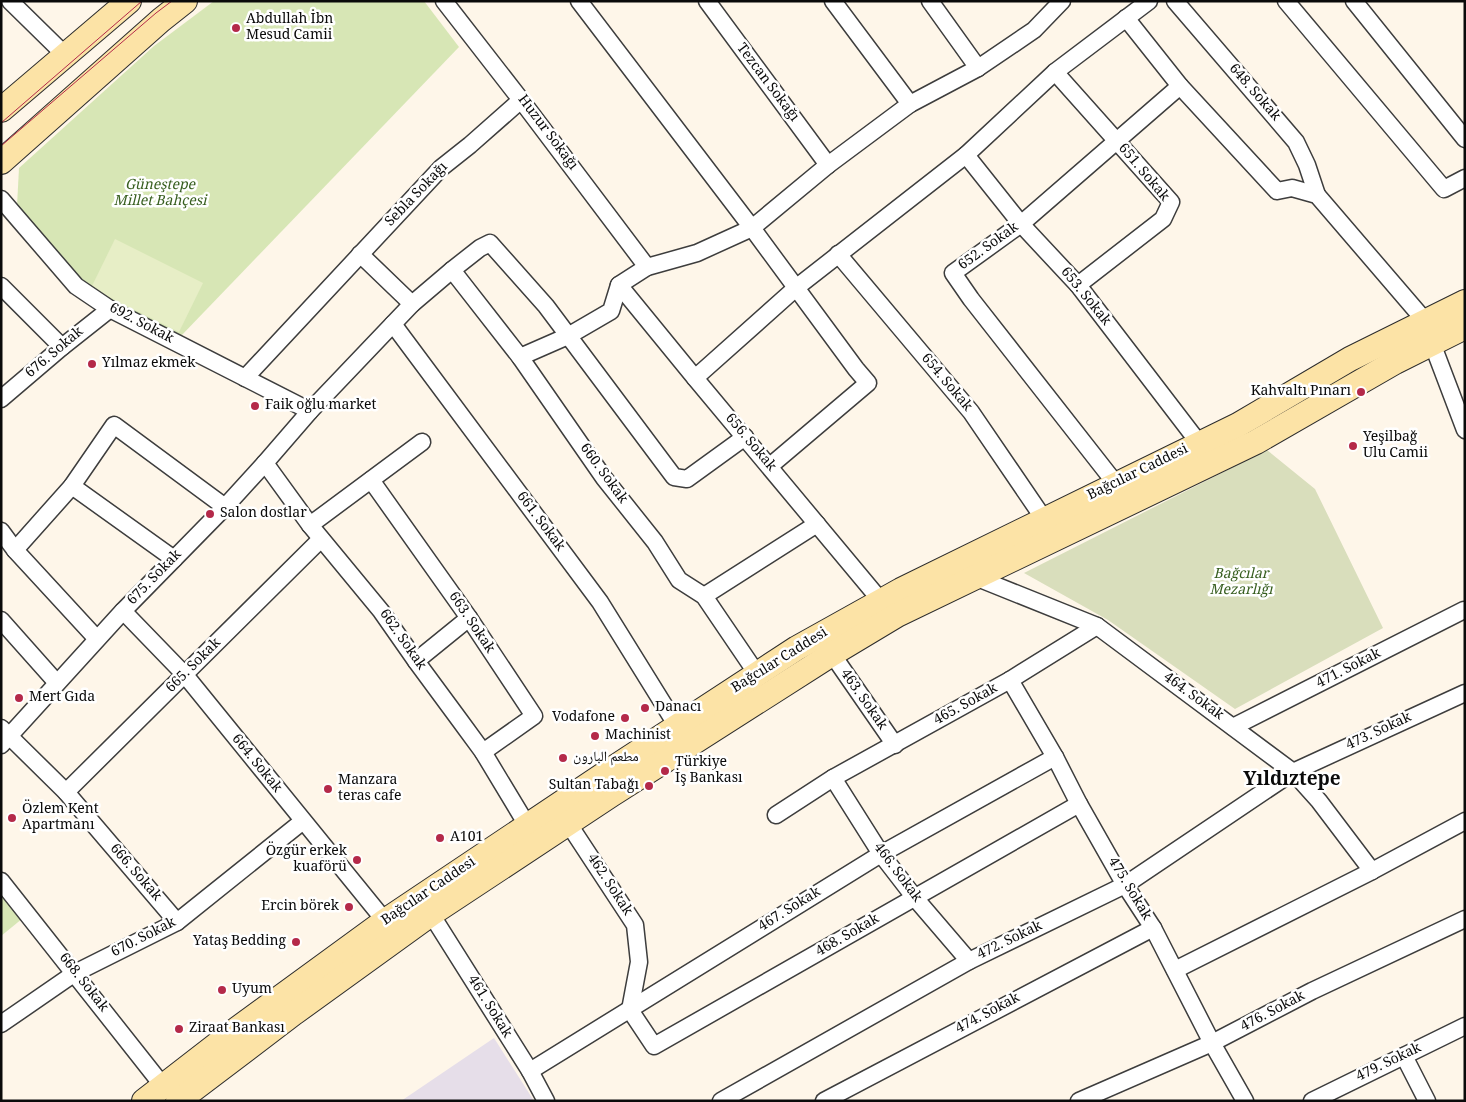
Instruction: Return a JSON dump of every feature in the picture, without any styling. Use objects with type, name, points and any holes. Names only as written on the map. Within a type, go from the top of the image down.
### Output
[{"type":"main road","points":[[4,104],[129,1]]},
{"type":"main road","points":[[1,162],[161,20],[185,1]]},
{"type":"main road","name":"Bağcılar Caddesi","points":[[144,1101],[175,1097],[431,914],[568,823],[832,654],[897,615],[1256,442],[1395,362],[1465,302]]},
{"type":"main road","name":"Bağcılar Caddesi","points":[[175,1097],[237,1029],[385,921],[796,648],[881,601],[1238,425],[1350,359],[1429,332],[1465,327]]},
{"type":"street","points":[[10,1],[65,55]]},
{"type":"street","name":"Huzur Sokağı","points":[[444,1],[522,100],[647,267]]},
{"type":"street","points":[[579,1],[752,228],[856,369],[868,382],[770,466]]},
{"type":"street","name":"Tezcan Sokağı","points":[[706,1],[828,164]]},
{"type":"street","points":[[833,1],[910,104]]},
{"type":"street","points":[[930,1],[978,68]]},
{"type":"street","points":[[695,378],[796,287],[966,155],[1055,72],[1149,1]]},
{"type":"street","name":"648. Sokak","points":[[1175,1],[1296,142],[1307,165],[1316,195]]},
{"type":"street","points":[[1286,1],[1444,189],[1465,178]]},
{"type":"street","points":[[1354,1],[1465,139]]},
{"type":"street","points":[[520,357],[568,336],[610,311],[619,285],[647,267],[697,254],[752,228],[828,164],[910,104],[978,68],[1034,30],[1053,5]]},
{"type":"street","points":[[1126,18],[1180,86],[1277,191],[1292,188],[1316,195],[1429,332],[1465,430]]},
{"type":"street","name":"651. Sokak","points":[[1055,72],[1171,202],[1163,219],[1078,285]]},
{"type":"street","name":"652. Sokak","points":[[1116,484],[971,299],[953,273],[1021,224],[1180,86]]},
{"type":"street","name":"Sebla Sokağı","points":[[245,378],[441,168],[522,100]]},
{"type":"street","name":"653. Sokak","points":[[966,155],[1021,224],[1078,285],[1199,443]]},
{"type":"street","name":"692. Sokak","points":[[1,199],[76,286],[110,309],[310,411]]},
{"type":"street","name":"675. Sokak","points":[[4,737],[225,507],[266,463],[310,411],[412,304],[480,248],[490,243],[546,306],[568,336]]},
{"type":"street","points":[[360,254],[412,304]]},
{"type":"street","name":"654. Sokak","points":[[838,254],[971,412],[1044,519]]},
{"type":"street","name":"660. Sokak","points":[[452,270],[520,357],[604,478],[655,542],[679,580],[704,596],[757,674]]},
{"type":"street","name":"656. Sokak","points":[[619,285],[881,601]]},
{"type":"street","points":[[1,286],[62,347]]},
{"type":"street","name":"676. Sokak","points":[[1,399],[110,309]]},
{"type":"street","name":"661. Sokak","points":[[393,324],[600,602],[677,726]]},
{"type":"street","points":[[568,336],[674,477],[687,479],[745,437]]},
{"type":"street","points":[[15,550],[72,486],[114,425],[225,507]]},
{"type":"street","points":[[310,525],[422,442]]},
{"type":"street","name":"662. Sokak","points":[[266,463],[310,525],[381,611],[484,752],[527,826]]},
{"type":"street","name":"663. Sokak","points":[[371,480],[469,618],[534,716],[484,752]]},
{"type":"street","points":[[72,486],[174,559]]},
{"type":"street","points":[[704,596],[817,524]]},
{"type":"street","points":[[1,531],[15,550],[97,639]]},
{"type":"street","name":"665. Sokak","points":[[66,792],[321,539]]},
{"type":"street","name":"464. Sokak","points":[[975,577],[1097,626],[1293,772],[1319,801],[1372,871]]},
{"type":"street","name":"471. Sokak","points":[[1233,727],[1464,610]]},
{"type":"street","name":"664. Sokak","points":[[123,611],[185,675],[385,921]]},
{"type":"street","points":[[416,661],[469,618]]},
{"type":"street","points":[[1,620],[57,683]]},
{"type":"street","name":"465. Sokak","points":[[776,815],[833,778],[1010,680],[1097,626]]},
{"type":"street","name":"463. Sokak","points":[[832,654],[895,745]]},
{"type":"street","name":"475. Sokak","points":[[1010,680],[1055,757],[1125,885],[1153,928],[1212,1043],[1245,1101]]},
{"type":"street","name":"473. Sokak","points":[[1293,772],[1465,693]]},
{"type":"street","name":"666. Sokak","points":[[4,737],[66,792],[177,922]]},
{"type":"street","name":"467. Sokak","points":[[530,1071],[881,854],[1055,757]]},
{"type":"street","name":"472. Sokak","points":[[721,1101],[969,962],[1125,885],[1293,772]]},
{"type":"street","name":"466. Sokak","points":[[833,778],[881,854],[969,962]]},
{"type":"street","name":"468. Sokak","points":[[630,1010],[654,1046],[1079,804]]},
{"type":"street","name":"670. Sokak","points":[[1,1024],[75,973],[177,922],[303,821]]},
{"type":"street","points":[[1175,970],[1372,871],[1465,821]]},
{"type":"street","name":"462. Sokak","points":[[568,823],[635,925],[639,962],[630,1010]]},
{"type":"street","name":"668. Sokak","points":[[1,881],[175,1097]]},
{"type":"street","name":"461. Sokak","points":[[431,914],[530,1071],[546,1101]]},
{"type":"street","name":"476. Sokak","points":[[1079,1101],[1212,1043],[1312,991],[1465,919]]},
{"type":"street","name":"474. Sokak","points":[[824,1101],[1153,928]]},
{"type":"street","name":"479. Sokak","points":[[1312,1101],[1465,1026]]},
{"type":"street","points":[[1404,1056],[1427,1101]]},
{"type":"shaded area","points":[[494,1038],[534,1101],[401,1101]]},
{"type":"green space","name":"Güneştepe Millet Bahçesi","points":[[214,1],[424,1],[459,47],[180,337],[86,286],[17,206],[19,168],[154,46]]},
{"type":"green space","points":[[115,239],[203,283],[179,332],[91,288]]},
{"type":"green space","name":"Bağcılar Mezarlığı","points":[[1267,450],[1315,489],[1383,628],[1235,709],[1108,620],[1024,573]]},
{"type":"green space","points":[[1,881],[28,914],[1,936]]},
{"type":"tram line","points":[[1,123],[142,1]]},
{"type":"tram line","points":[[1,146],[172,1]]},
{"type":"place","name":"Abdullah İbn Mesud Camii","points":[[236,28]]},
{"type":"place","name":"Yılmaz ekmek","points":[[92,364]]},
{"type":"place","name":"Kahvaltı Pınarı","points":[[1361,392]]},
{"type":"place","name":"Faik oğlu market","points":[[255,406]]},
{"type":"place","name":"Yeşilbağ Ulu Camii","points":[[1353,446]]},
{"type":"place","name":"Salon dostlar","points":[[210,514]]},
{"type":"place","name":"Mert Gıda","points":[[19,698]]},
{"type":"place","name":"Danacı","points":[[645,708]]},
{"type":"place","name":"Vodafone","points":[[625,718]]},
{"type":"place","name":"Machinist","points":[[595,736]]},
{"type":"place","name":"مطعم البارون","points":[[563,758]]},
{"type":"place","name":"Türkiye İş Bankası","points":[[665,771]]},
{"type":"place","name":"Sultan Tabağı","points":[[649,786]]},
{"type":"place","name":"Manzara teras cafe","points":[[328,789]]},
{"type":"place","name":"Özlem Kent Apartmanı","points":[[12,818]]},
{"type":"place","name":"A101","points":[[440,838]]},
{"type":"place","name":"Özgür erkek kuaförü","points":[[357,860]]},
{"type":"place","name":"Ercin börek","points":[[349,907]]},
{"type":"place","name":"Yataş Bedding","points":[[296,942]]},
{"type":"place","name":"Uyum","points":[[222,990]]},
{"type":"place","name":"Ziraat Bankası","points":[[179,1029]]},
{"type":"district","name":"Yıldıztepe","points":[[1292,781]]}]
